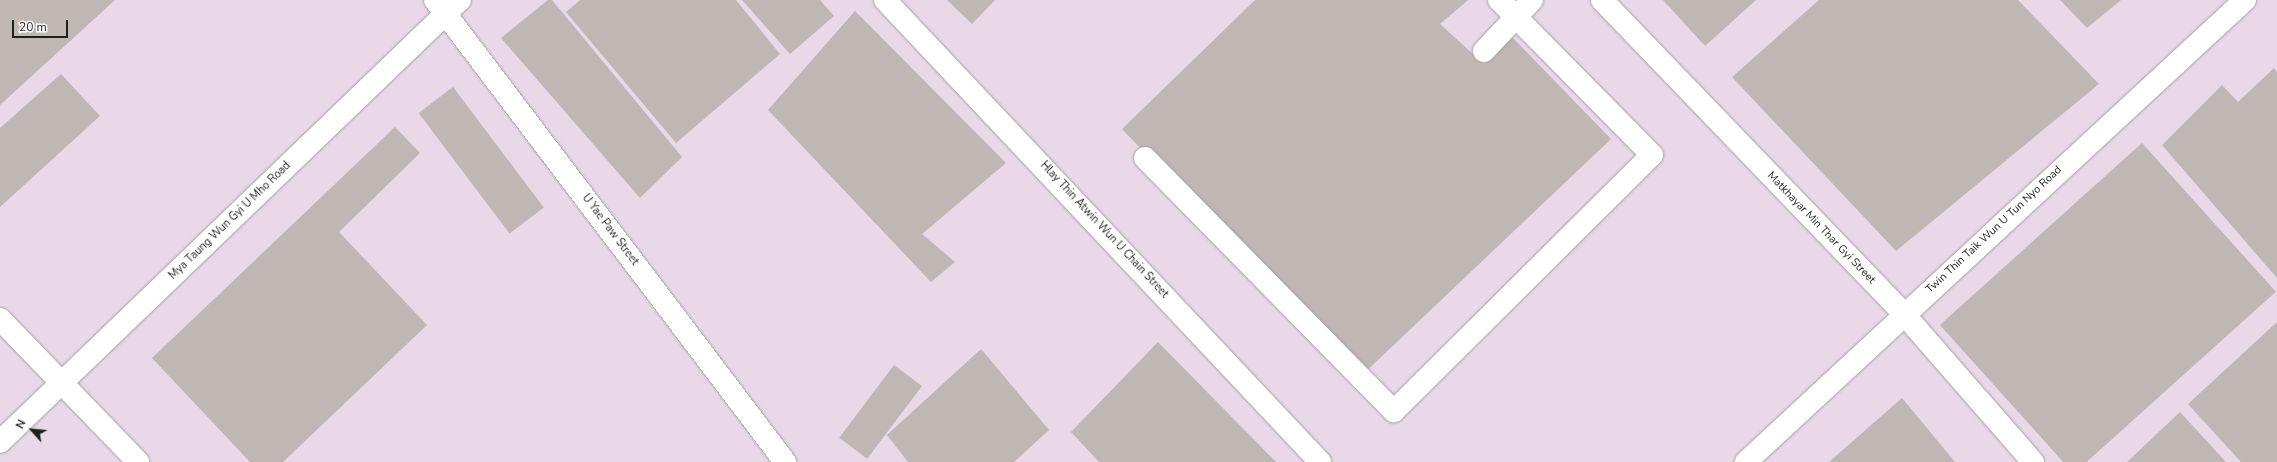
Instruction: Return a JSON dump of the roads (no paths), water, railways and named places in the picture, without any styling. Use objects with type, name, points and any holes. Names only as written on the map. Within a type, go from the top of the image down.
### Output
[{"type":"street","name":"Hlay Thin Atwin Wun U Chain Street","points":[[885,0],[1320,462]]},
{"type":"street","points":[[1145,158],[1394,411],[1652,155],[1515,18],[1499,0]]},
{"type":"street","points":[[1484,51],[1532,0]]},
{"type":"street","name":"Matkhayar Min Thar Gyi Street","points":[[1602,0],[1903,313],[2033,462]]},
{"type":"street","name":"Twin Thin Taik Wun U Tun Nyo Road","points":[[1746,462],[1903,313],[2245,0]]},
{"type":"street","name":"Mya Taung Wun Gyi U Mho Road","points":[[0,442],[447,4]]},
{"type":"street","name":"U Yae Paw Street","points":[[447,4],[785,462]]},
{"type":"street","points":[[0,319],[138,462]]}]
